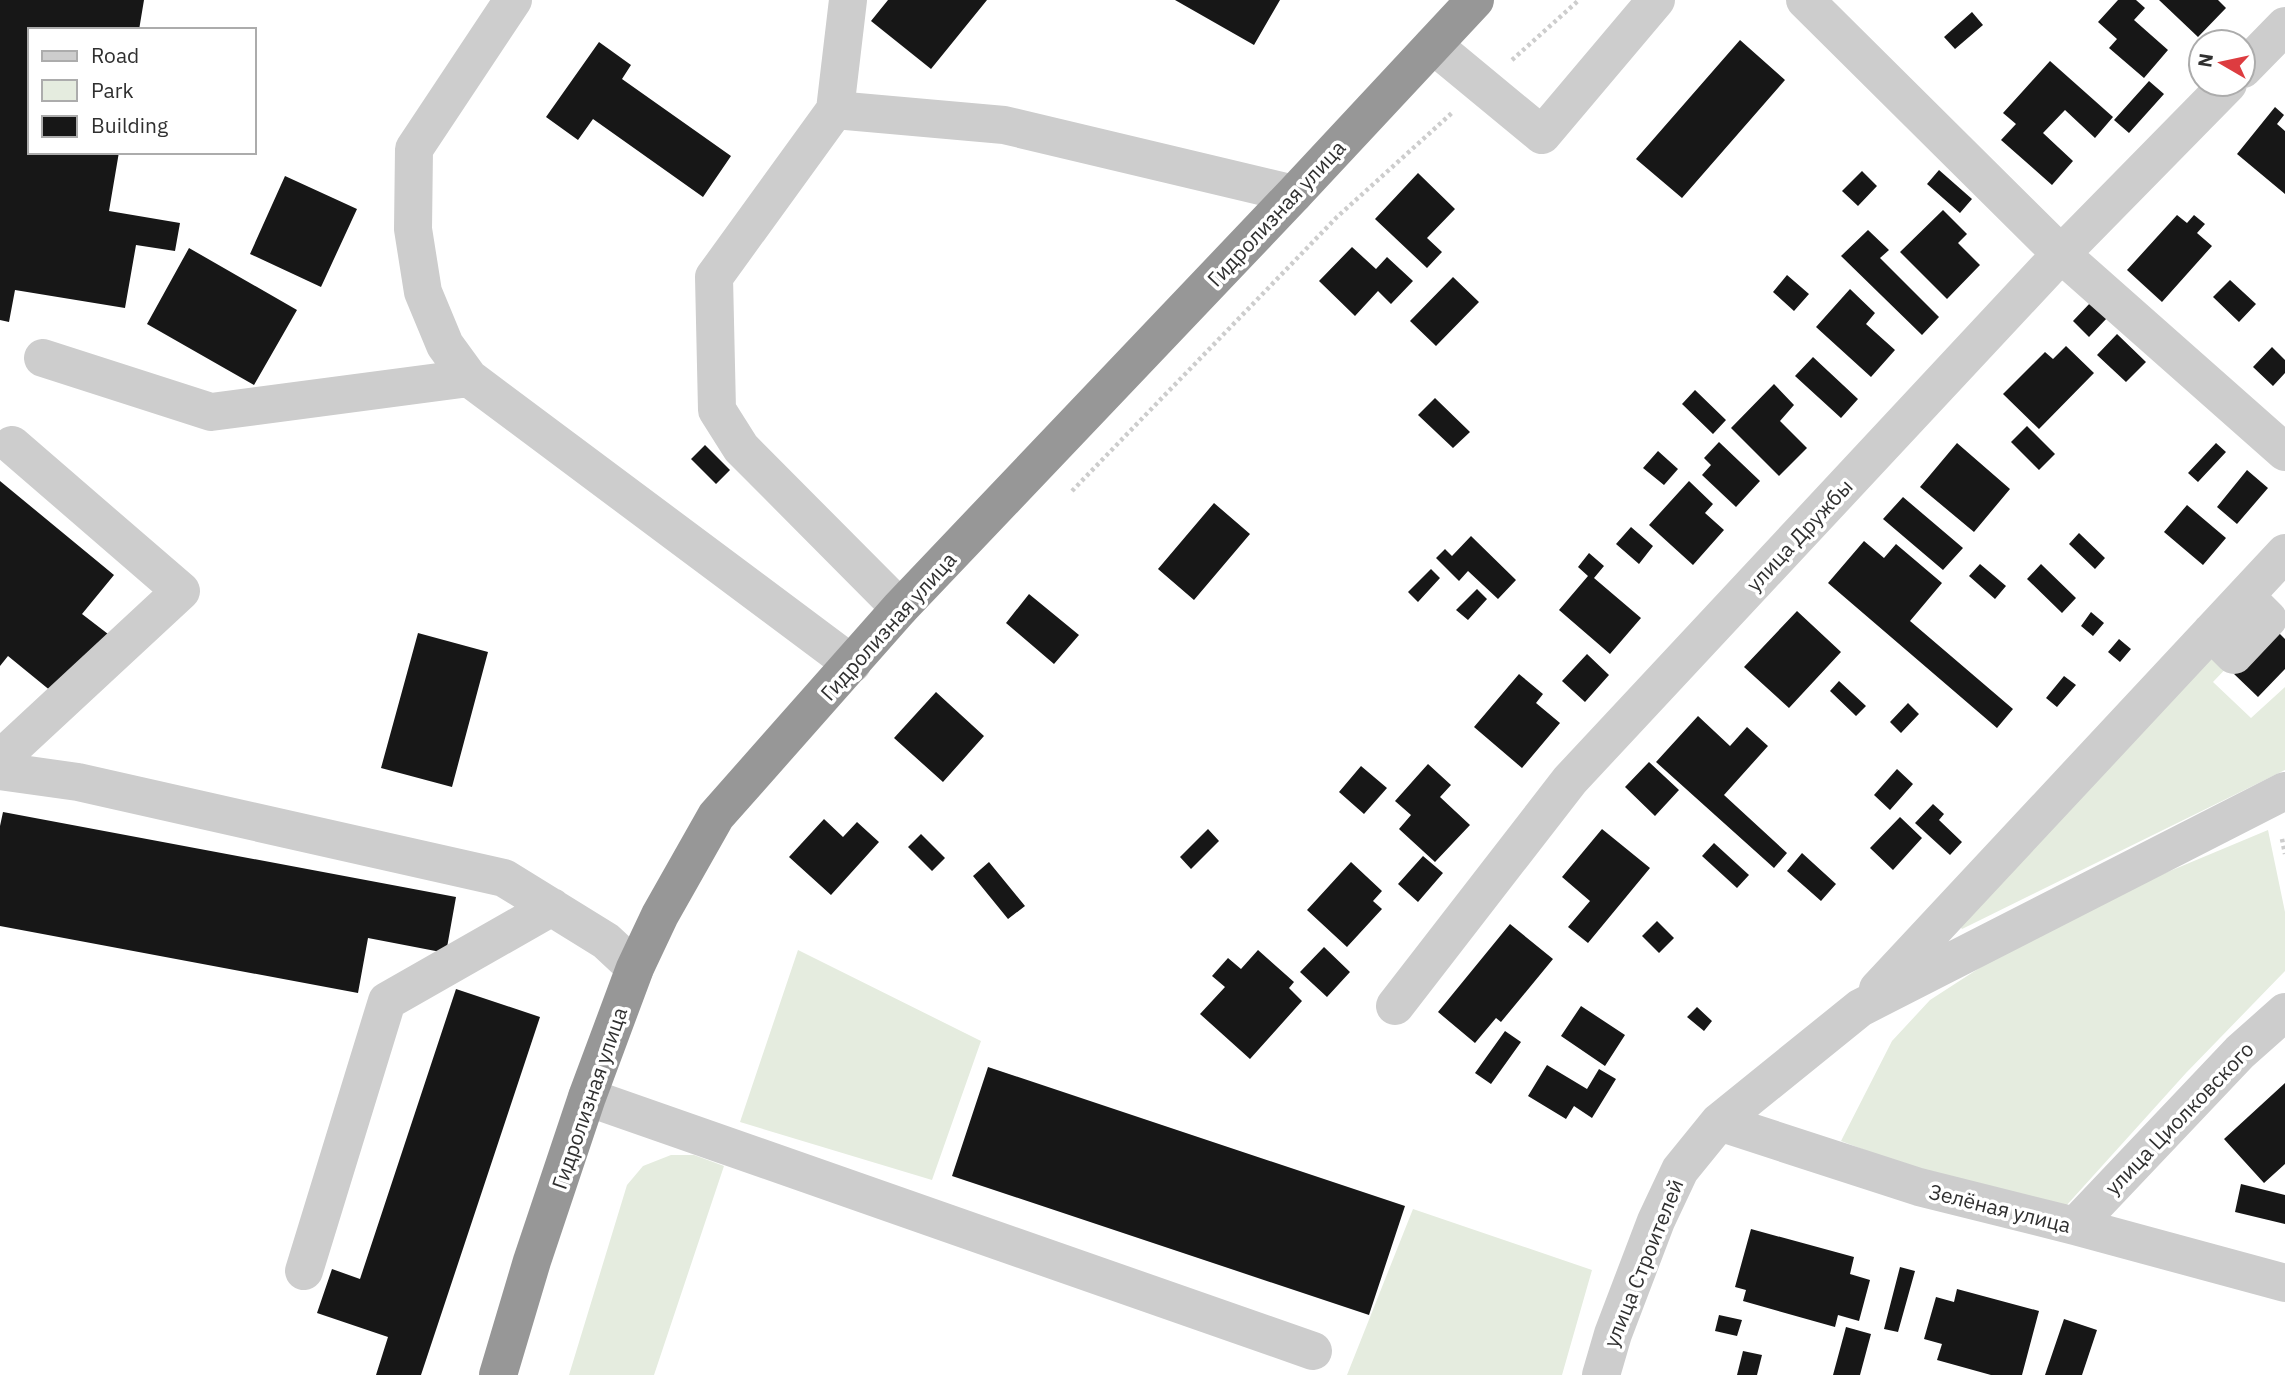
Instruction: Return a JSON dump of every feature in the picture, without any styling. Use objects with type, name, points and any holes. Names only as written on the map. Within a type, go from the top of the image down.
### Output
[{"type":"highway","name":"Гидролизная улица","points":[[498,1375],[532,1261],[587,1097],[635,968],[660,915],[716,816],[900,608],[1475,0]]},
{"type":"street","points":[[513,0],[414,149],[413,229],[424,292],[445,345],[469,377],[852,664]]},
{"type":"street","points":[[848,0],[835,110],[714,277],[717,410],[741,448],[900,608]]},
{"type":"street","points":[[1433,45],[1542,135],[1656,0]]},
{"type":"street","points":[[1805,0],[2061,254],[2285,452]]},
{"type":"street","points":[[2257,55],[2285,26]]},
{"type":"street","name":"улица Дружбы","points":[[1395,1006],[1570,780],[2061,254],[2214,98]]},
{"type":"street","points":[[835,110],[1004,125],[1294,194]]},
{"type":"street","points":[[43,358],[211,412],[469,377]]},
{"type":"street","points":[[0,759],[181,591],[12,445]]},
{"type":"street","points":[[1860,1008],[2285,553]]},
{"type":"street","points":[[0,771],[78,782],[504,878],[606,941],[635,968]]},
{"type":"street","points":[[1860,1008],[2285,791]]},
{"type":"street","points":[[304,1271],[387,1001],[552,907]]},
{"type":"street","name":"улица Строителей","points":[[1601,1375],[1613,1334],[1680,1170],[1719,1122],[1860,1008]]},
{"type":"street","name":"улица Циолковского","points":[[2075,1226],[2240,1052],[2285,1012]]},
{"type":"street","points":[[587,1097],[1313,1351]]},
{"type":"street","name":"Зелёная улица","points":[[1719,1122],[1919,1187],[2285,1283]]},
{"type":"path","points":[[1066,497],[1337,217],[1579,0]]},
{"type":"green space","points":[[2214,642],[2233,661],[2213,682],[2251,718],[2285,687],[2285,770],[1962,929],[1951,916]]},
{"type":"green space","points":[[2268,830],[2285,912],[2285,971],[2186,1073],[2065,1207],[1923,1172],[1841,1141],[1892,1041],[1930,1000],[2032,934],[2115,894]]},
{"type":"green space","points":[[798,950],[981,1041],[932,1180],[740,1122]]},
{"type":"green space","points":[[671,1155],[694,1155],[724,1166],[654,1375],[569,1375],[627,1185],[643,1166]]},
{"type":"green space","points":[[1413,1209],[1592,1270],[1562,1375],[1347,1375]]},
{"type":"building","points":[[0,0],[144,0],[139,28],[28,28],[28,154],[119,154],[109,211],[180,223],[175,251],[136,245],[125,308],[15,290],[9,322],[0,320]]},
{"type":"building","points":[[888,0],[987,0],[931,69],[871,21]]},
{"type":"building","points":[[1175,0],[1280,0],[1254,45]]},
{"type":"building","points":[[2118,0],[2136,0],[2145,8],[2134,20],[2168,50],[2144,78],[2109,48],[2117,39],[2098,22]]},
{"type":"building","points":[[2159,0],[2218,0],[2226,8],[2207,28],[2189,28]]},
{"type":"building","points":[[1972,12],[1983,25],[1955,49],[1944,37]]},
{"type":"building","points":[[1740,40],[1785,80],[1682,198],[1636,159]]},
{"type":"building","points":[[599,42],[631,65],[622,79],[731,156],[703,197],[593,119],[578,140],[546,117]]},
{"type":"building","points":[[2050,61],[2113,117],[2095,138],[2065,110],[2043,133],[2073,161],[2052,185],[2001,140],[2016,124],[2003,113]]},
{"type":"building","points":[[2149,81],[2164,94],[2129,133],[2114,120]]},
{"type":"building","points":[[2275,107],[2284,115],[2277,124],[2285,131],[2285,194],[2237,154]]},
{"type":"building","points":[[1939,170],[1972,199],[1960,213],[1927,184]]},
{"type":"building","points":[[1862,171],[1877,186],[1858,206],[1842,191]]},
{"type":"building","points":[[1418,173],[1455,209],[1427,238],[1442,252],[1427,268],[1375,219]]},
{"type":"building","points":[[285,176],[357,209],[321,287],[250,254]]},
{"type":"building","points":[[1943,210],[1967,234],[1958,243],[1980,265],[1947,299],[1900,252]]},
{"type":"building","points":[[2177,215],[2187,223],[2194,215],[2205,224],[2197,233],[2212,246],[2162,302],[2127,270]]},
{"type":"building","points":[[1868,230],[1889,250],[1880,258],[1939,317],[1922,335],[1841,256]]},
{"type":"building","points":[[1352,247],[1376,269],[1387,257],[1413,281],[1391,304],[1378,291],[1355,316],[1319,281]]},
{"type":"building","points":[[189,248],[297,310],[254,385],[147,324]]},
{"type":"building","points":[[1787,275],[1809,294],[1794,311],[1773,292]]},
{"type":"building","points":[[1453,277],[1479,302],[1436,346],[1410,321]]},
{"type":"building","points":[[2230,280],[2256,304],[2239,322],[2213,297]]},
{"type":"building","points":[[1850,289],[1875,313],[1866,324],[1895,350],[1871,377],[1816,327]]},
{"type":"building","points":[[2091,302],[2107,318],[2089,337],[2073,321]]},
{"type":"building","points":[[2117,334],[2146,362],[2126,382],[2097,355]]},
{"type":"building","points":[[2066,346],[2094,373],[2039,429],[2003,394],[2045,352],[2053,359]]},
{"type":"building","points":[[2272,347],[2285,360],[2285,373],[2273,386],[2253,367]]},
{"type":"building","points":[[1813,357],[1858,399],[1841,418],[1795,376]]},
{"type":"building","points":[[1774,384],[1794,405],[1780,421],[1807,448],[1779,476],[1731,428]]},
{"type":"building","points":[[1695,390],[1726,420],[1713,434],[1682,404]]},
{"type":"building","points":[[1435,398],[1470,432],[1453,448],[1418,415]]},
{"type":"building","points":[[2027,426],[2055,454],[2039,470],[2011,442]]},
{"type":"building","points":[[1719,442],[1760,481],[1736,507],[1702,475],[1711,465],[1704,458]]},
{"type":"building","points":[[1957,443],[2010,489],[1974,532],[1920,487]]},
{"type":"building","points":[[2216,443],[2226,452],[2198,482],[2188,473]]},
{"type":"building","points":[[705,445],[730,470],[716,484],[691,459]]},
{"type":"building","points":[[1658,451],[1678,469],[1664,485],[1643,468]]},
{"type":"building","points":[[2247,470],[2268,488],[2237,524],[2217,507]]},
{"type":"building","points":[[0,481],[114,575],[82,614],[108,634],[57,696],[8,656],[0,666]]},
{"type":"building","points":[[1689,481],[1713,504],[1705,513],[1724,530],[1693,565],[1649,525]]},
{"type":"building","points":[[1903,497],[1963,548],[1943,570],[1883,519]]},
{"type":"building","points":[[1214,503],[1250,534],[1194,600],[1158,569]]},
{"type":"building","points":[[2187,505],[2226,538],[2203,565],[2164,532]]},
{"type":"building","points":[[1631,527],[1653,546],[1639,564],[1616,544]]},
{"type":"building","points":[[2079,533],[2105,558],[2095,569],[2069,544]]},
{"type":"building","points":[[1471,536],[1516,580],[1498,599],[1468,571],[1459,581],[1436,558],[1445,549],[1452,556]]},
{"type":"building","points":[[1864,541],[1884,558],[1896,544],[1942,583],[1910,621],[2013,709],[1997,728],[1828,583]]},
{"type":"building","points":[[1589,553],[1604,566],[1594,578],[1641,618],[1610,654],[1559,610],[1588,576],[1578,567]]},
{"type":"building","points":[[1980,564],[2006,586],[1995,599],[1969,576]]},
{"type":"building","points":[[2041,564],[2076,598],[2062,613],[2027,579]]},
{"type":"building","points":[[1431,569],[1440,578],[1418,602],[1408,592]]},
{"type":"building","points":[[1477,589],[1487,599],[1468,620],[1456,610]]},
{"type":"building","points":[[1029,594],[1079,635],[1054,664],[1006,623]]},
{"type":"building","points":[[1797,611],[1841,652],[1789,708],[1744,667]]},
{"type":"building","points":[[2091,612],[2104,623],[2093,636],[2081,626]]},
{"type":"building","points":[[2275,629],[2285,639],[2285,669],[2258,697],[2233,673]]},
{"type":"building","points":[[418,633],[488,652],[452,787],[381,768]]},
{"type":"building","points":[[2119,639],[2131,649],[2120,662],[2108,652]]},
{"type":"building","points":[[1587,654],[1609,675],[1585,702],[1562,681]]},
{"type":"building","points":[[1519,674],[1543,694],[1536,703],[1560,723],[1522,768],[1474,727]]},
{"type":"building","points":[[2064,676],[2076,685],[2057,707],[2046,698]]},
{"type":"building","points":[[1839,681],[1866,706],[1856,716],[1830,691]]},
{"type":"building","points":[[936,692],[984,736],[943,782],[894,738]]},
{"type":"building","points":[[1908,703],[1919,714],[1901,733],[1890,722]]},
{"type":"building","points":[[1698,716],[1730,746],[1747,727],[1768,746],[1724,795],[1787,853],[1774,868],[1656,762]]},
{"type":"building","points":[[1649,762],[1679,790],[1655,816],[1625,787]]},
{"type":"building","points":[[1428,764],[1451,785],[1440,797],[1470,825],[1435,862],[1399,829],[1411,815],[1395,801]]},
{"type":"building","points":[[1361,766],[1387,788],[1364,814],[1339,792]]},
{"type":"building","points":[[1897,769],[1913,784],[1890,810],[1874,795]]},
{"type":"building","points":[[1933,804],[1944,814],[1939,820],[1962,842],[1950,855],[1915,823]]},
{"type":"building","points":[[3,812],[456,897],[446,953],[368,938],[358,993],[0,926],[0,826]]},
{"type":"building","points":[[1900,817],[1922,838],[1893,870],[1870,848]]},
{"type":"building","points":[[824,819],[843,837],[857,822],[879,842],[831,895],[789,857]]},
{"type":"building","points":[[1208,829],[1219,841],[1191,869],[1180,857]]},
{"type":"building","points":[[1602,829],[1650,868],[1588,943],[1568,927],[1590,901],[1562,877]]},
{"type":"building","points":[[921,834],[945,858],[932,871],[908,847]]},
{"type":"building","points":[[1714,843],[1749,875],[1737,888],[1702,856]]},
{"type":"building","points":[[1802,853],[1836,884],[1821,901],[1787,871]]},
{"type":"building","points":[[1423,856],[1443,873],[1418,902],[1398,884]]},
{"type":"building","points":[[989,862],[1025,906],[1008,919],[973,876]]},
{"type":"building","points":[[1351,862],[1382,891],[1373,901],[1382,909],[1347,947],[1307,910]]},
{"type":"building","points":[[1657,921],[1674,938],[1659,953],[1642,936]]},
{"type":"building","points":[[1510,924],[1553,959],[1501,1022],[1496,1018],[1475,1043],[1438,1012]]},
{"type":"building","points":[[1324,947],[1350,972],[1327,997],[1300,972]]},
{"type":"building","points":[[1258,950],[1294,982],[1289,988],[1302,1001],[1250,1059],[1200,1014],[1225,987],[1212,976],[1228,958],[1241,969]]},
{"type":"building","points":[[456,989],[540,1017],[421,1375],[376,1375],[388,1337],[317,1313],[332,1269],[360,1279]]},
{"type":"building","points":[[1581,1006],[1625,1035],[1605,1066],[1561,1036]]},
{"type":"building","points":[[1697,1007],[1712,1021],[1704,1031],[1687,1017]]},
{"type":"building","points":[[1505,1031],[1521,1042],[1491,1084],[1475,1073]]},
{"type":"building","points":[[1547,1065],[1587,1089],[1599,1069],[1616,1079],[1592,1118],[1574,1106],[1566,1119],[1528,1096]]},
{"type":"building","points":[[988,1067],[1405,1206],[1369,1315],[952,1176]]},
{"type":"building","points":[[2285,1083],[2285,1164],[2264,1183],[2224,1139]]},
{"type":"building","points":[[2241,1184],[2285,1195],[2285,1224],[2235,1212]]},
{"type":"building","points":[[1751,1229],[1854,1257],[1850,1274],[1870,1280],[1859,1321],[1838,1315],[1835,1327],[1743,1301],[1746,1290],[1735,1287]]},
{"type":"building","points":[[1900,1267],[1915,1271],[1898,1332],[1884,1329]]},
{"type":"building","points":[[1957,1289],[2039,1311],[2022,1375],[1991,1375],[1937,1360],[1942,1344],[1924,1339],[1936,1297],[1954,1302]]},
{"type":"building","points":[[1719,1315],[1742,1320],[1737,1336],[1715,1331]]},
{"type":"building","points":[[2064,1319],[2097,1330],[2082,1375],[2045,1375]]},
{"type":"building","points":[[1846,1327],[1871,1334],[1860,1375],[1833,1375]]},
{"type":"building","points":[[1743,1351],[1762,1355],[1757,1375],[1737,1375]]}]
